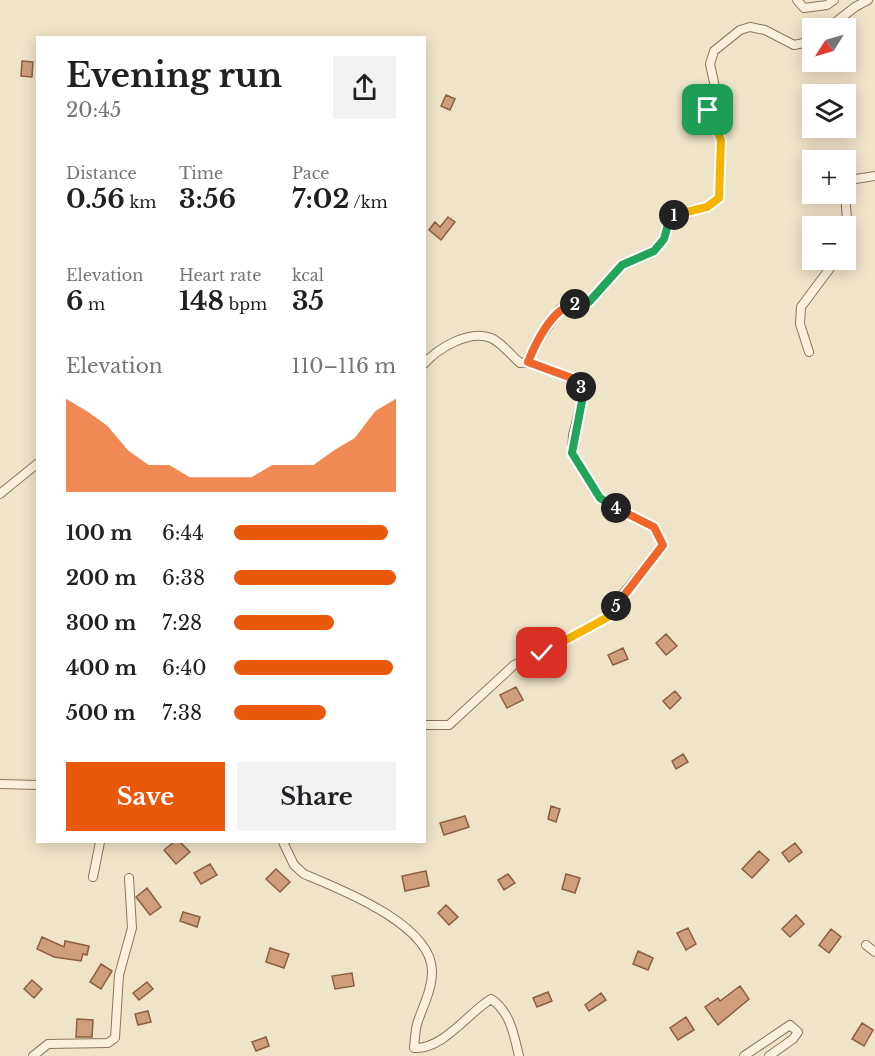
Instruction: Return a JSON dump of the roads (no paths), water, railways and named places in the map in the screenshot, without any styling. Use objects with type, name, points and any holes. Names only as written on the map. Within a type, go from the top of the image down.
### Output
[{"type":"street","points":[[797,0],[804,8],[827,5],[834,0]]},
{"type":"street","points":[[840,18],[855,6],[868,0]]},
{"type":"street","points":[[528,362],[534,347],[560,309],[567,305],[589,302],[622,265],[654,251],[664,239],[669,221],[676,213],[707,207],[719,198],[721,140],[708,110],[715,87],[710,64],[714,51],[740,30],[750,27],[765,30],[794,45],[802,43]]},
{"type":"street","points":[[856,177],[875,176]]},
{"type":"street","points":[[809,352],[800,324],[801,307],[829,270]]},
{"type":"street","points":[[426,362],[435,351],[470,337],[491,338],[520,363],[528,362],[580,381],[583,396],[572,453],[600,498],[654,527],[663,545],[623,594],[608,617],[542,653],[514,665],[449,725],[426,725]]},
{"type":"street","points":[[0,494],[36,465]]},
{"type":"street","points":[[0,784],[36,785]]},
{"type":"street","points":[[93,878],[100,843]]},
{"type":"street","points":[[283,843],[294,865],[304,874],[352,894],[384,911],[411,932],[427,953],[433,968],[432,986],[417,1023],[414,1048],[420,1049],[452,1033],[471,1017],[478,1007],[491,999],[500,1005],[512,1026],[519,1056]]},
{"type":"street","points":[[33,1056],[48,1044],[108,1043],[115,1038],[119,975],[132,927],[129,878]]},
{"type":"street","points":[[866,945],[875,952]]},
{"type":"street","points":[[744,1056],[790,1025],[798,1032],[793,1039],[769,1056]]}]
